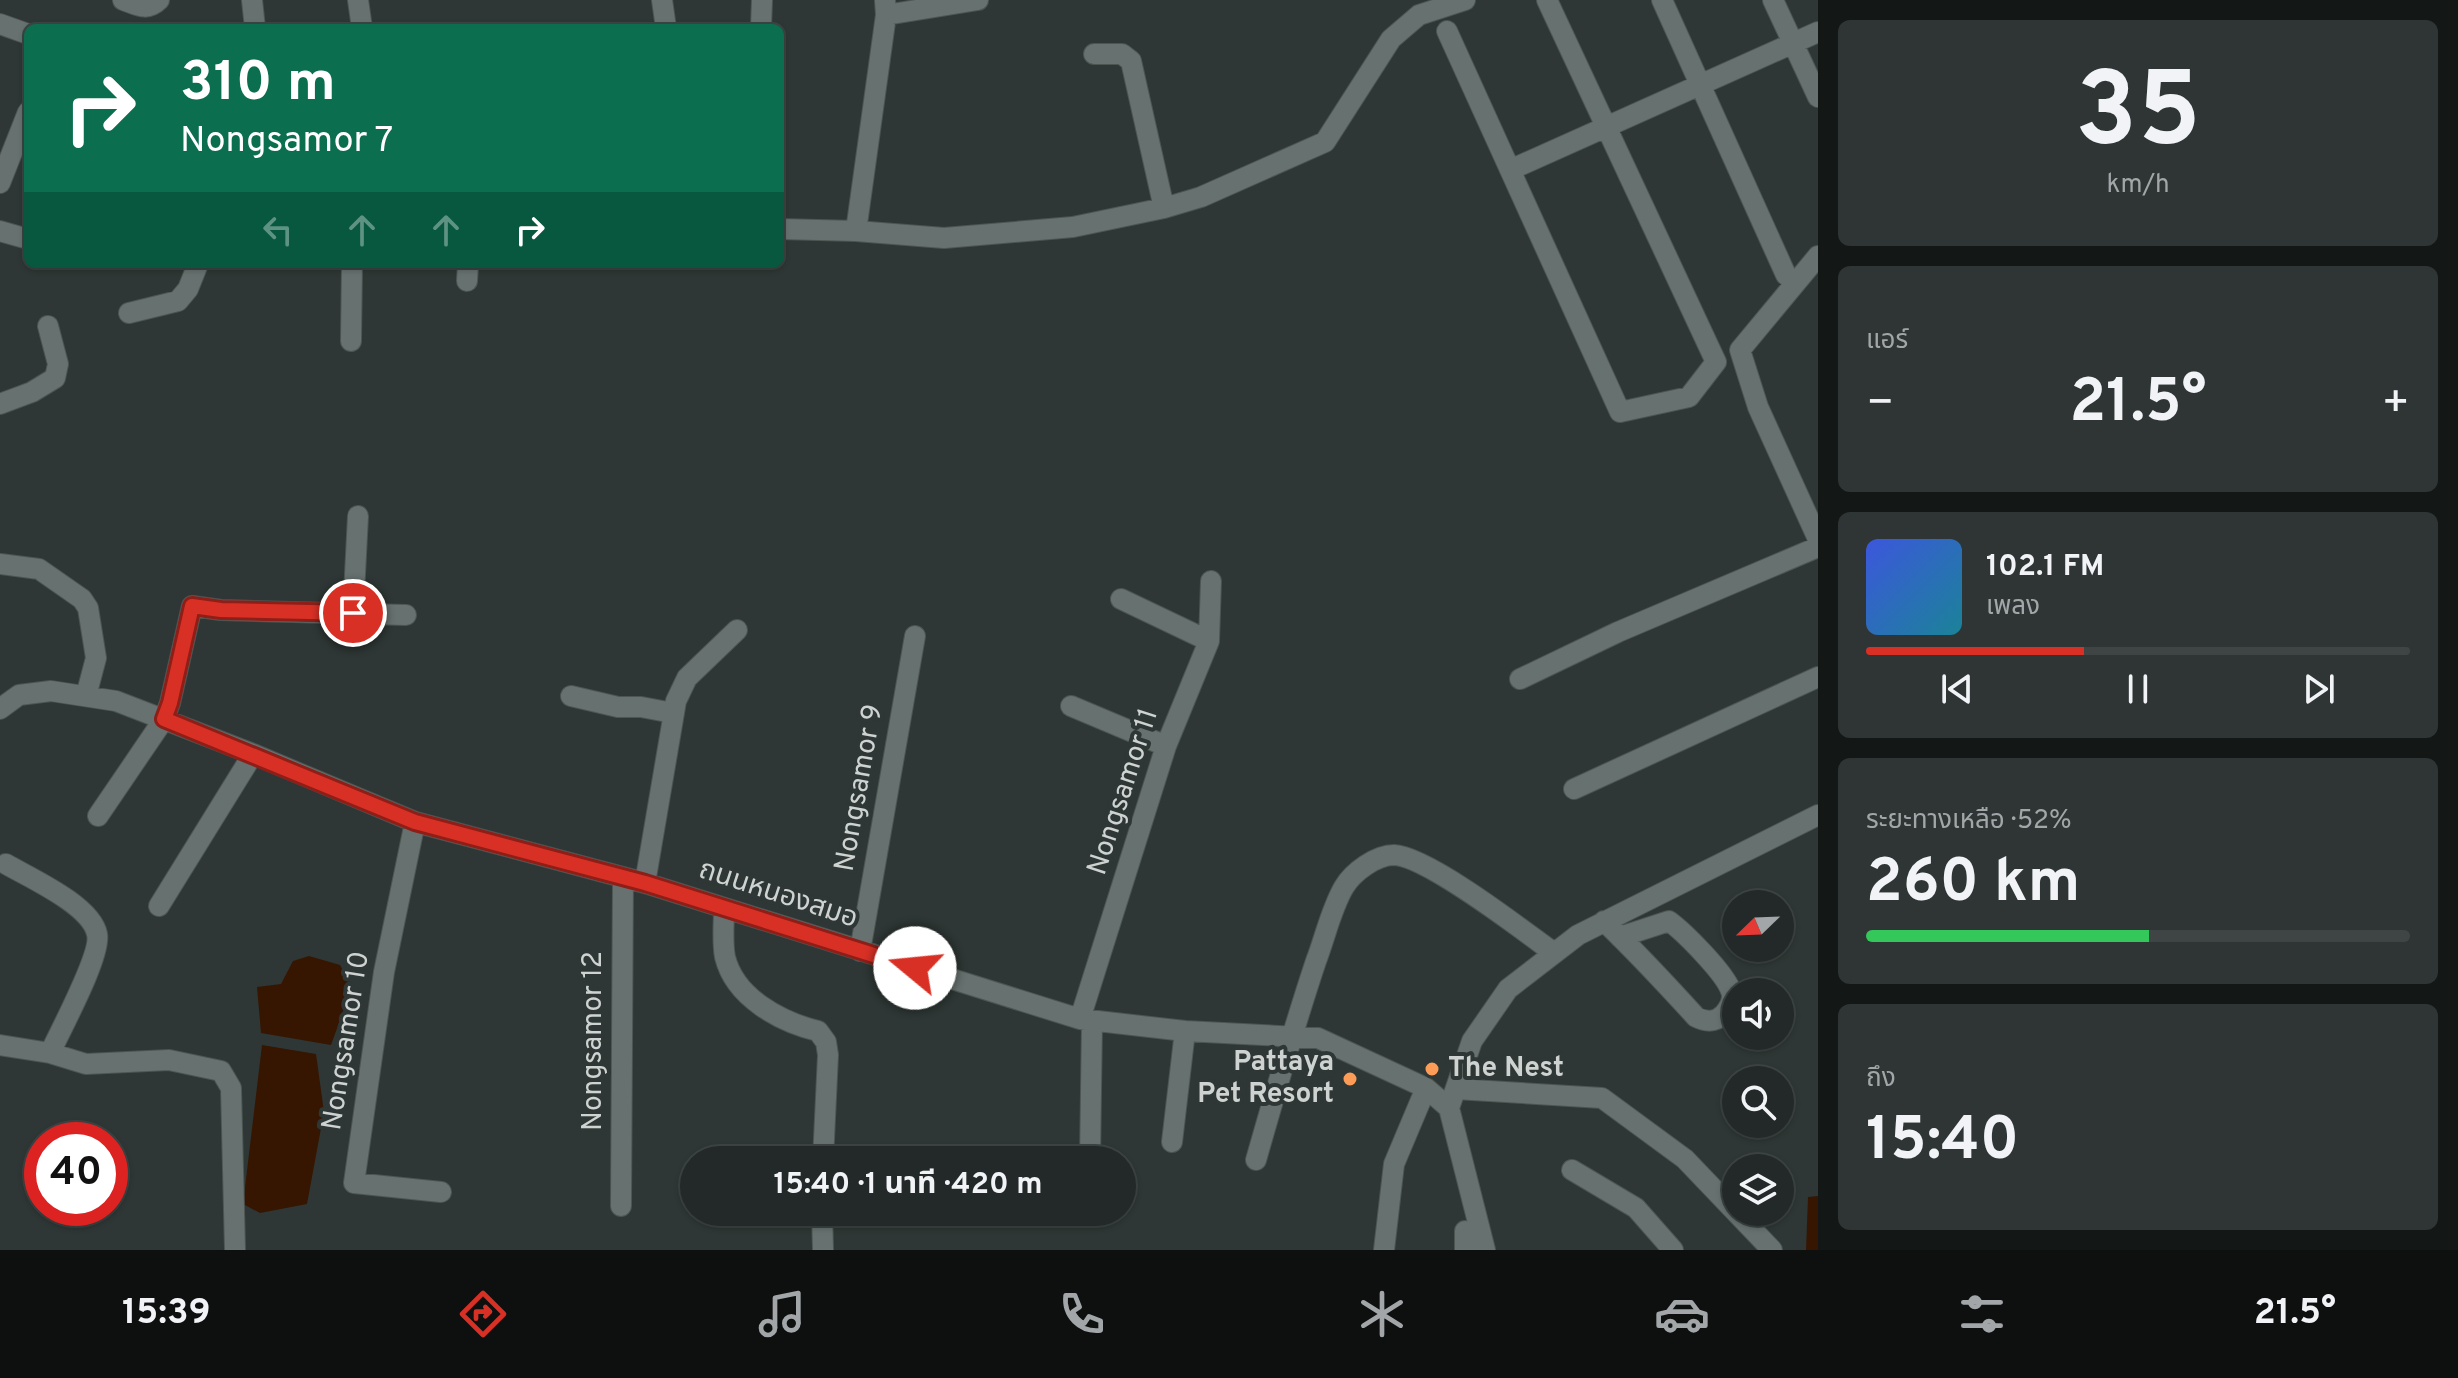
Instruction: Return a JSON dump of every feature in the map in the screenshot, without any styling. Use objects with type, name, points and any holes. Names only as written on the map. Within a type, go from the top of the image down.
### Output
[{"type":"street","points":[[123,0],[146,8],[159,0]]},
{"type":"street","points":[[252,0],[255,24]]},
{"type":"street","points":[[358,0],[361,24]]},
{"type":"street","points":[[662,0],[665,24]]},
{"type":"street","points":[[761,24],[762,0]]},
{"type":"street","points":[[856,231],[886,8],[978,0]]},
{"type":"street","points":[[784,229],[944,238],[1073,227],[1201,197],[1325,142],[1391,39],[1419,15],[1465,0]]},
{"type":"street","points":[[1447,31],[1620,412],[1689,397],[1716,362],[1547,0]]},
{"type":"street","points":[[1662,0],[1786,275]]},
{"type":"street","points":[[1773,0],[1818,97]]},
{"type":"street","points":[[0,24],[24,33]]},
{"type":"street","points":[[1510,170],[1818,32]]},
{"type":"street","points":[[1094,54],[1122,54],[1131,61],[1164,208]]},
{"type":"street","points":[[0,183],[24,122]]},
{"type":"street","points":[[0,231],[24,238]]},
{"type":"street","points":[[1818,256],[1740,350],[1758,407],[1818,539]]},
{"type":"street","points":[[129,313],[178,301],[188,289],[196,268]]},
{"type":"street","points":[[351,341],[352,268]]},
{"type":"street","points":[[0,404],[32,392],[55,378],[58,364],[48,326]]},
{"type":"street","points":[[353,613],[358,516]]},
{"type":"street","points":[[1520,679],[1618,632],[1818,547]]},
{"type":"street","points":[[0,564],[39,569],[82,599],[88,608],[96,658],[86,696]]},
{"type":"street","name":"Nongsamor 11","points":[[1090,1146],[1086,1020],[1166,746],[1209,641],[1211,581]]},
{"type":"street","points":[[1121,599],[1209,641]]},
{"type":"street","points":[[98,816],[164,719],[192,606],[221,610],[406,615]]},
{"type":"street","points":[[645,883],[673,713],[687,678],[737,630]]},
{"type":"street","name":"Nongsamor 9","points":[[860,951],[915,636]]},
{"type":"street","points":[[1574,789],[1818,677]]},
{"type":"street","name":"ถนนหนองสมอ","points":[[0,709],[19,695],[51,691],[116,701],[415,822],[645,883],[1086,1020],[1185,1031],[1318,1038],[1453,1098]]},
{"type":"street","points":[[571,696],[618,707],[641,707],[673,713]]},
{"type":"street","points":[[1071,706],[1166,746]]},
{"type":"street","points":[[159,906],[253,754]]},
{"type":"street","points":[[1485,1250],[1453,1098],[1472,1041],[1508,989],[1578,935],[1818,815]]},
{"type":"street","name":"Nongsamor 10","points":[[415,822],[384,972],[354,1183],[441,1192]]},
{"type":"street","points":[[1256,1160],[1291,1035],[1345,886],[1367,865],[1389,855],[1418,862],[1500,912],[1554,953]]},
{"type":"street","points":[[6,864],[75,905],[88,917],[97,932],[95,953],[50,1053]]},
{"type":"street","name":"Nongsamor 12","points":[[621,1206],[623,877]]},
{"type":"street","points":[[724,908],[725,955],[730,973],[773,1015],[818,1031],[826,1042],[824,1146]]},
{"type":"street","points":[[1604,921],[1696,1017],[1707,1022],[1723,1016],[1731,1004],[1731,992],[1716,970],[1669,921],[1620,937]]},
{"type":"street","points":[[1172,1142],[1185,1031]]},
{"type":"street","points":[[0,1045],[50,1053],[86,1064],[169,1060],[221,1071],[231,1088],[235,1250]]},
{"type":"street","points":[[1384,1250],[1394,1164],[1426,1088]]},
{"type":"street","points":[[1453,1098],[1602,1098],[1685,1159],[1772,1250]]},
{"type":"street","points":[[1572,1170],[1636,1208],[1673,1250]]},
{"type":"street","points":[[822,1226],[823,1250]]},
{"type":"shaded area","points":[[309,956],[340,965],[352,987],[331,1045],[261,1033],[257,987],[281,984],[293,961]]},
{"type":"shaded area","points":[[262,1045],[316,1054],[324,1112],[307,1204],[260,1213],[243,1204]]},
{"type":"shaded area","points":[[1818,1196],[1818,1250],[1806,1250],[1808,1197]]},
{"type":"place","name":"The Nest","points":[[1432,1069]]},
{"type":"place","name":"Pattaya Pet Resort","points":[[1350,1079]]},
{"type":"route","points":[[353,613],[221,610],[192,606],[164,719],[415,822],[645,883],[915,968]]}]
